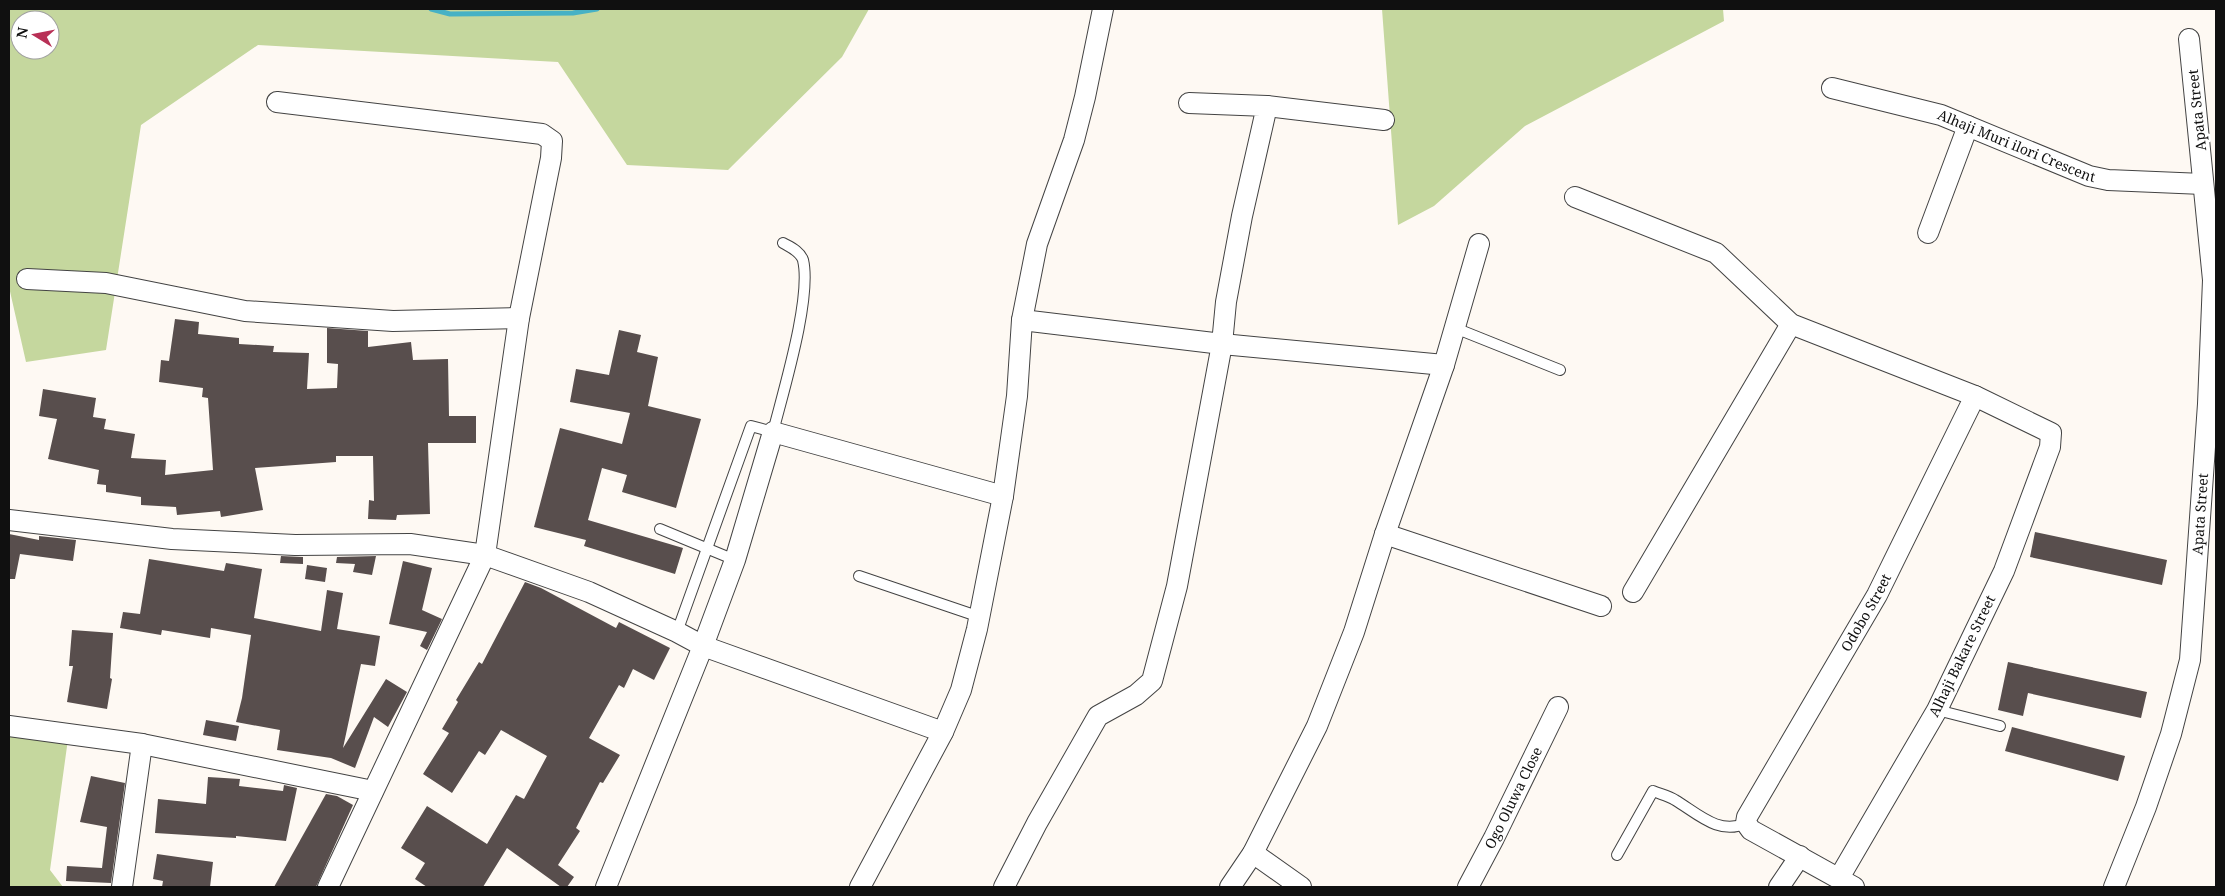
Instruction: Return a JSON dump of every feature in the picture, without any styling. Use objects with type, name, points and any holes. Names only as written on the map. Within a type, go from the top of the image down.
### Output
[{"type":"street","points":[[860,887],[944,732],[961,690],[980,617],[1003,496],[1017,396],[1022,320],[1037,244],[1074,140],[1103,9]]},
{"type":"street","name":"Apata Street","points":[[2114,887],[2146,807],[2171,734],[2190,660],[2215,280],[2210,184],[2190,40]]},
{"type":"street","name":"Alhaji Muri ilori Crescent","points":[[1832,88],[1941,114],[2089,176],[2108,180],[2210,184]]},
{"type":"street","points":[[277,102],[542,134],[552,141],[551,158],[519,318],[485,555],[328,887]]},
{"type":"street","points":[[1189,103],[1267,106],[1384,120]]},
{"type":"street","points":[[1004,887],[1037,823],[1098,716],[1136,695],[1152,681],[1177,586],[1222,344],[1226,302],[1242,216],[1267,106]]},
{"type":"street","points":[[1928,234],[1968,126]]},
{"type":"street","points":[[1575,197],[1716,253],[1791,324],[1975,396]]},
{"type":"street","points":[[1230,887],[1252,854],[1316,726],[1354,632],[1384,534],[1444,366],[1479,244]]},
{"type":"street","points":[[27,279],[106,283],[245,312],[393,321],[519,318]]},
{"type":"street","points":[[1022,320],[1222,344],[1444,366]]},
{"type":"street","points":[[1633,592],[1791,324]]},
{"type":"street","name":"Alhaji Bakare Street","points":[[1847,883],[1937,710],[2004,571],[2050,447],[2051,433],[2041,426],[1975,396]]},
{"type":"street","name":"Odobo Street","points":[[1746,823],[1747,817],[1878,595],[1975,396]]},
{"type":"street","points":[[606,887],[703,646],[735,560],[773,432],[1003,496]]},
{"type":"street","points":[[9,520],[172,539],[295,545],[410,544],[485,555],[589,592],[677,632],[703,646],[944,732]]},
{"type":"street","points":[[1384,534],[1601,606]]},
{"type":"street","name":"Ogo Oluwa Close","points":[[1468,887],[1558,707]]},
{"type":"street","points":[[9,726],[142,744],[373,791]]},
{"type":"street","points":[[122,887],[142,744]]},
{"type":"street","points":[[1746,823],[1751,830],[1847,883]]},
{"type":"street","points":[[1252,854],[1301,887]]},
{"type":"street","points":[[1780,887],[1800,856]]},
{"type":"lane","points":[[677,632],[751,426],[773,432],[804,297],[802,260],[795,250],[783,243]]},
{"type":"lane","points":[[1455,328],[1560,370]]},
{"type":"lane","points":[[660,529],[735,560]]},
{"type":"lane","points":[[860,576],[980,617]]},
{"type":"lane","points":[[1937,710],[2000,726]]},
{"type":"lane","points":[[1617,855],[1653,792],[1674,799],[1692,813],[1719,826],[1735,828],[1746,823]]},
{"type":"green space","points":[[9,9],[869,9],[842,57],[728,170],[627,165],[558,62],[258,45],[141,125],[106,350],[26,362],[9,287]]},
{"type":"green space","points":[[1382,9],[1723,9],[1724,21],[1525,126],[1434,206],[1398,225]]},
{"type":"green space","points":[[9,722],[68,739],[50,870],[63,887],[9,887]]},
{"type":"building","points":[[175,319],[199,322],[198,334],[239,338],[239,344],[274,346],[273,352],[309,353],[307,389],[337,388],[338,364],[327,363],[327,328],[368,331],[368,347],[411,342],[413,360],[448,359],[449,416],[476,416],[476,443],[428,443],[430,514],[397,515],[396,520],[368,519],[369,500],[374,501],[373,456],[336,456],[336,462],[255,468],[263,510],[221,517],[220,511],[177,515],[176,507],[141,505],[141,497],[106,492],[106,485],[97,484],[99,470],[48,459],[57,419],[39,416],[43,389],[96,398],[93,417],[106,419],[104,429],[135,434],[131,458],[166,460],[165,475],[213,470],[208,398],[202,397],[203,388],[159,382],[161,360],[169,361]]},
{"type":"building","points":[[619,330],[641,335],[637,352],[658,357],[648,406],[701,419],[676,508],[622,492],[627,475],[602,468],[588,520],[683,548],[675,574],[584,546],[586,540],[534,527],[560,428],[622,444],[630,413],[570,402],[576,369],[609,375]]},
{"type":"building","points":[[2035,532],[2167,560],[2162,585],[2030,557]]},
{"type":"building","points":[[9,534],[39,540],[39,536],[76,540],[73,561],[20,554],[15,579],[9,579]]},
{"type":"building","points":[[281,556],[303,557],[303,564],[280,563]]},
{"type":"building","points":[[376,556],[372,575],[353,572],[355,564],[336,563],[337,557]]},
{"type":"building","points":[[149,559],[224,571],[226,563],[262,569],[254,618],[321,631],[327,590],[343,593],[337,629],[380,636],[375,666],[361,664],[343,748],[386,679],[407,692],[388,727],[374,717],[355,768],[331,758],[277,750],[280,730],[236,722],[242,698],[251,635],[211,628],[210,638],[162,630],[161,635],[120,628],[123,612],[140,614]]},
{"type":"building","points":[[403,561],[432,568],[422,610],[442,619],[427,650],[420,646],[427,632],[389,624]]},
{"type":"building","points":[[307,565],[327,568],[325,582],[305,579]]},
{"type":"building","points":[[525,582],[541,588],[616,628],[619,622],[670,648],[654,680],[633,669],[624,688],[619,685],[589,738],[620,755],[603,783],[600,782],[576,828],[580,831],[558,865],[574,877],[567,887],[561,887],[507,848],[483,887],[427,887],[415,879],[425,863],[401,848],[427,806],[487,844],[516,795],[524,799],[547,756],[501,730],[485,755],[479,751],[452,793],[423,774],[449,733],[442,729],[458,702],[456,700],[479,662],[482,664]]},
{"type":"building","points":[[72,630],[113,633],[110,678],[112,679],[107,709],[67,702],[73,666],[69,666]]},
{"type":"building","points":[[2008,662],[2147,692],[2141,718],[2028,693],[2023,716],[1998,710]]},
{"type":"building","points":[[206,720],[239,726],[236,741],[203,735]]},
{"type":"building","points":[[2012,727],[2125,756],[2118,781],[2005,751]]},
{"type":"building","points":[[91,776],[125,783],[111,883],[66,881],[67,866],[102,868],[107,827],[80,822]]},
{"type":"building","points":[[208,777],[240,779],[239,786],[283,791],[284,785],[297,788],[286,841],[236,836],[236,838],[155,833],[158,799],[206,804]]},
{"type":"building","points":[[326,794],[337,796],[353,805],[316,887],[274,887]]},
{"type":"building","points":[[157,854],[213,862],[210,887],[162,887],[163,881],[153,879]]},
{"type":"waterway","points":[[431,9],[450,14],[573,13],[597,9]]}]
